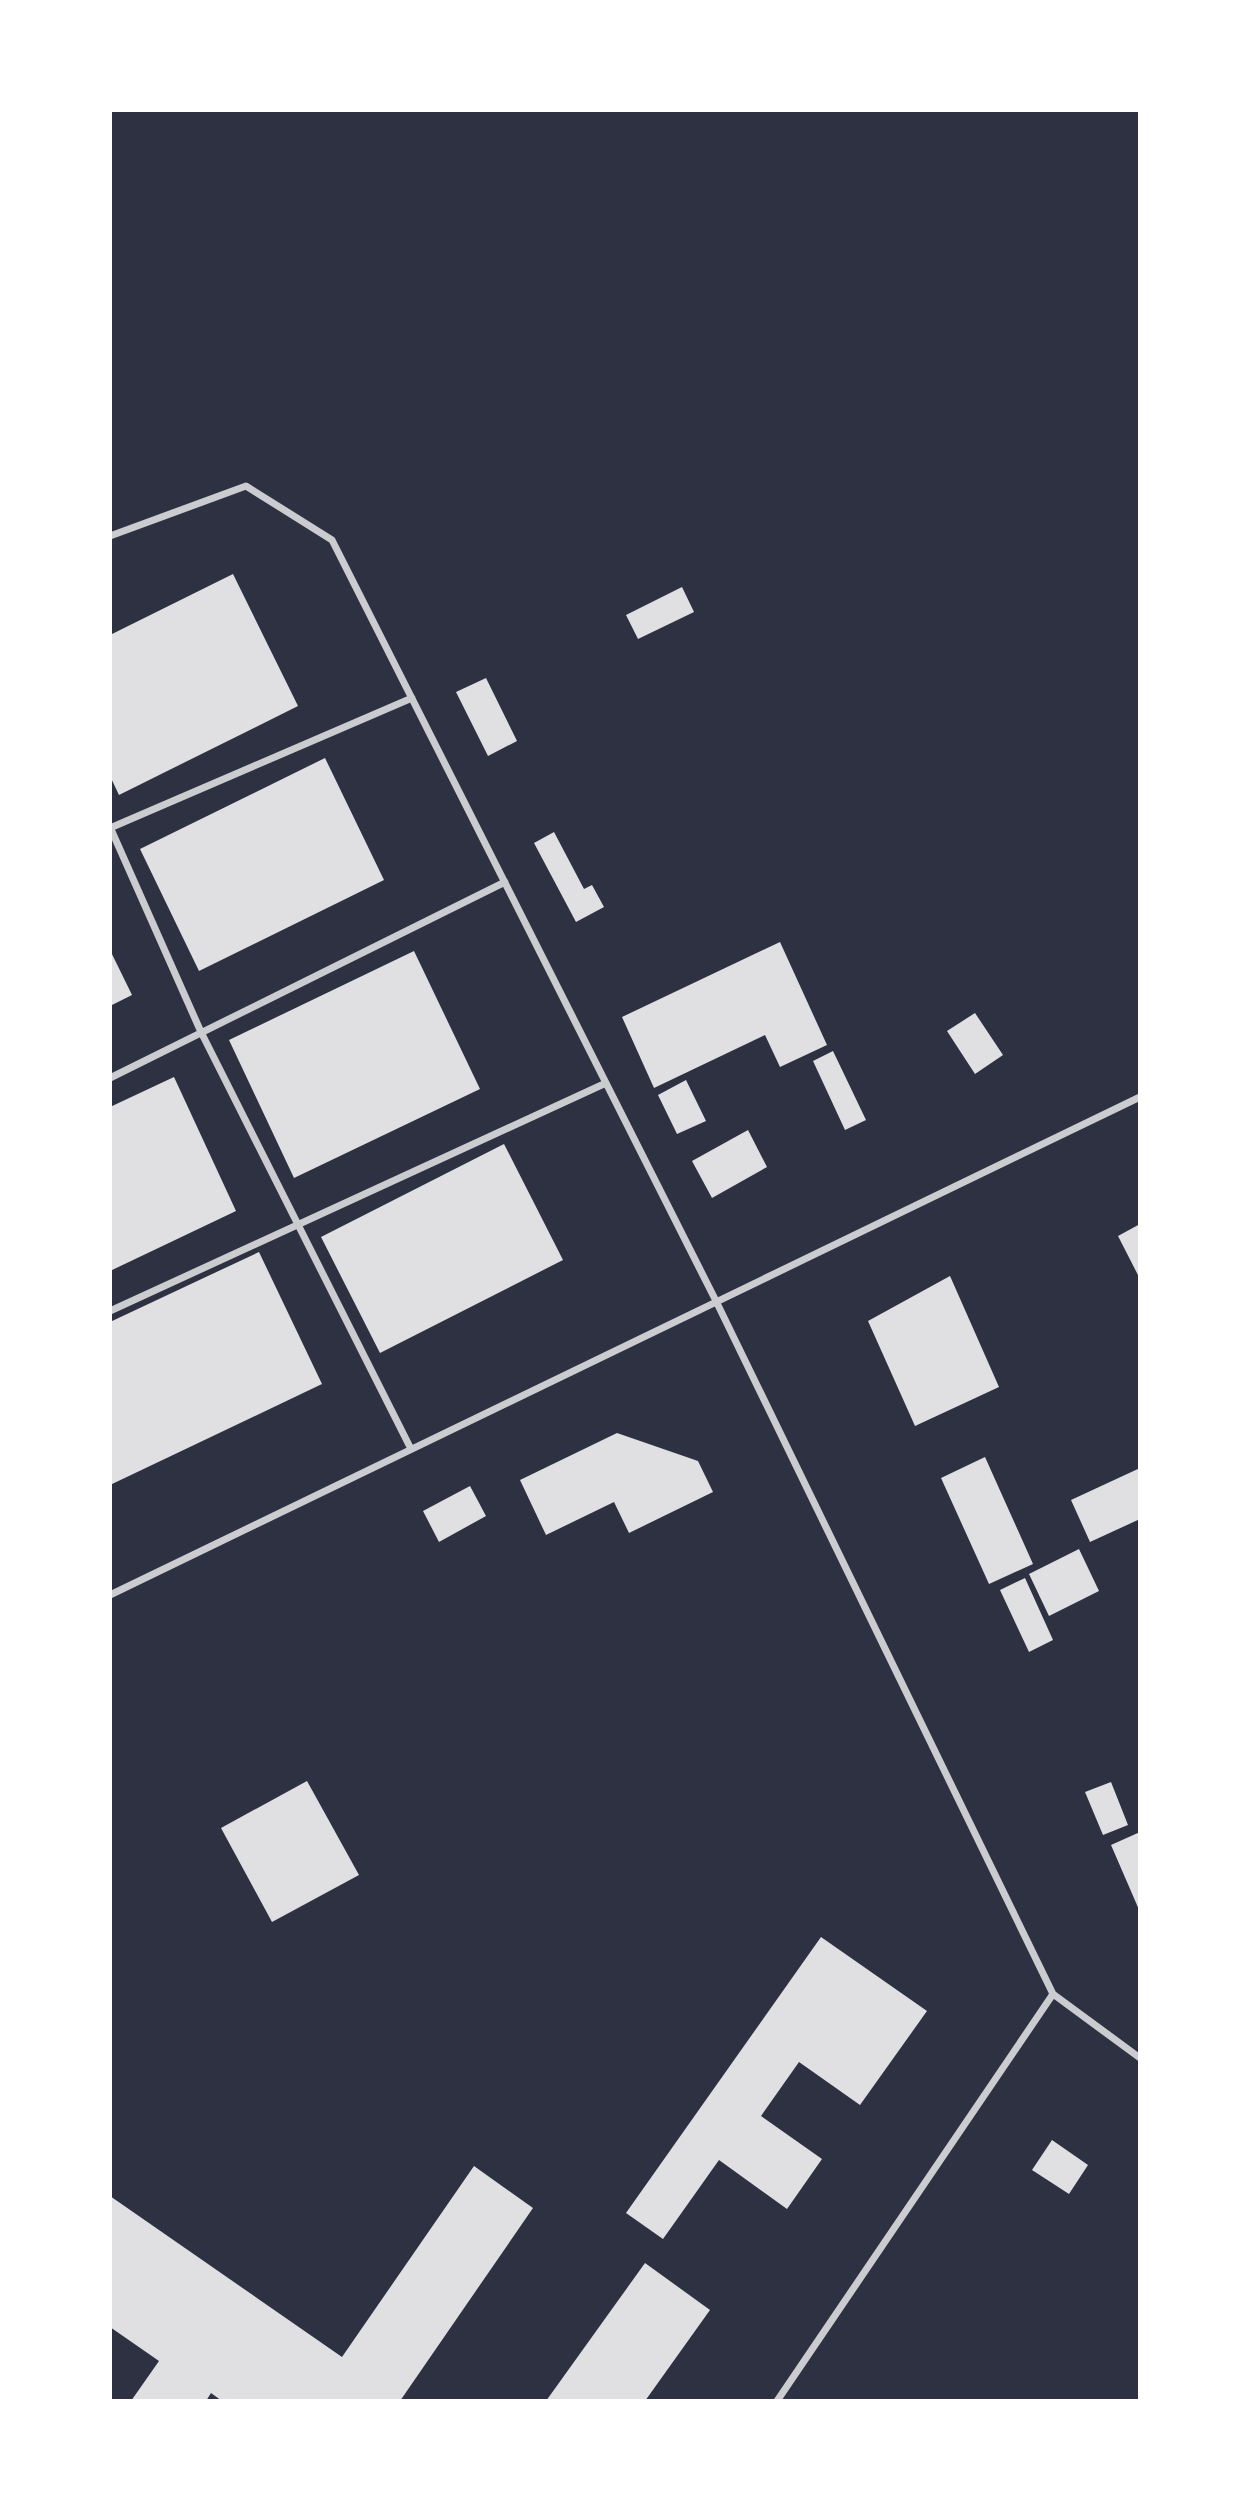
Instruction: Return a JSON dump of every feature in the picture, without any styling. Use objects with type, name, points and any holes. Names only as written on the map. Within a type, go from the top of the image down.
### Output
[{"type":"street","points":[[110,536],[246,486],[332,540],[716,1301],[1053,1994],[1140,2059]]},
{"type":"street","points":[[411,1449],[201,1032],[110,828],[412,698]]},
{"type":"street","points":[[110,1078],[505,883]]},
{"type":"street","points":[[110,1311],[606,1083]]},
{"type":"street","points":[[110,1595],[1140,1097]]},
{"type":"street","points":[[777,2401],[1053,1994]]},
{"type":"building","points":[[233,574],[298,706],[119,795],[110,776],[110,635]]},
{"type":"building","points":[[682,587],[694,612],[638,639],[626,615]]},
{"type":"building","points":[[486,678],[517,741],[488,756],[456,692]]},
{"type":"building","points":[[325,758],[384,880],[199,971],[140,849]]},
{"type":"building","points":[[554,832],[584,889],[592,885],[604,907],[576,922],[534,843]]},
{"type":"building","points":[[780,942],[827,1045],[780,1067],[765,1035],[654,1088],[622,1017]]},
{"type":"building","points":[[110,950],[132,995],[110,1006]]},
{"type":"building","points":[[414,951],[480,1089],[294,1178],[229,1040]]},
{"type":"building","points":[[975,1013],[1003,1055],[975,1074],[947,1031]]},
{"type":"building","points":[[833,1051],[866,1120],[845,1130],[813,1061]]},
{"type":"building","points":[[174,1077],[236,1211],[110,1271],[110,1107]]},
{"type":"building","points":[[686,1080],[706,1121],[677,1134],[658,1095]]},
{"type":"building","points":[[748,1130],[767,1167],[712,1198],[692,1161]]},
{"type":"building","points":[[504,1144],[563,1260],[380,1353],[321,1237]]},
{"type":"building","points":[[1140,1224],[1140,1279],[1118,1236]]},
{"type":"building","points":[[259,1252],[322,1384],[110,1485],[110,1322]]},
{"type":"building","points":[[950,1276],[999,1387],[915,1426],[868,1321]]},
{"type":"building","points":[[617,1433],[698,1461],[713,1492],[629,1533],[614,1502],[546,1535],[520,1480]]},
{"type":"building","points":[[985,1457],[1033,1564],[989,1584],[941,1478]]},
{"type":"building","points":[[1140,1468],[1140,1519],[1090,1542],[1071,1500]]},
{"type":"building","points":[[470,1486],[486,1516],[439,1542],[423,1511]]},
{"type":"building","points":[[1079,1549],[1099,1591],[1049,1616],[1029,1574]]},
{"type":"building","points":[[1025,1578],[1053,1640],[1029,1652],[1000,1590]]},
{"type":"building","points":[[307,1781],[359,1875],[272,1922],[221,1828]]},
{"type":"building","points":[[1111,1782],[1128,1825],[1103,1835],[1085,1792]]},
{"type":"building","points":[[1140,1832],[1140,1912],[1111,1845]]},
{"type":"building","points":[[821,1937],[927,2011],[860,2105],[799,2062],[761,2116],[822,2159],[787,2209],[719,2160],[663,2239],[626,2213]]},
{"type":"building","points":[[1052,2140],[1088,2165],[1069,2194],[1032,2170]]},
{"type":"building","points":[[474,2166],[533,2208],[400,2401],[222,2401],[211,2393],[206,2401],[131,2401],[159,2361],[110,2327],[110,2196],[342,2357]]},
{"type":"building","points":[[645,2263],[710,2310],[645,2401],[546,2401]]}]
